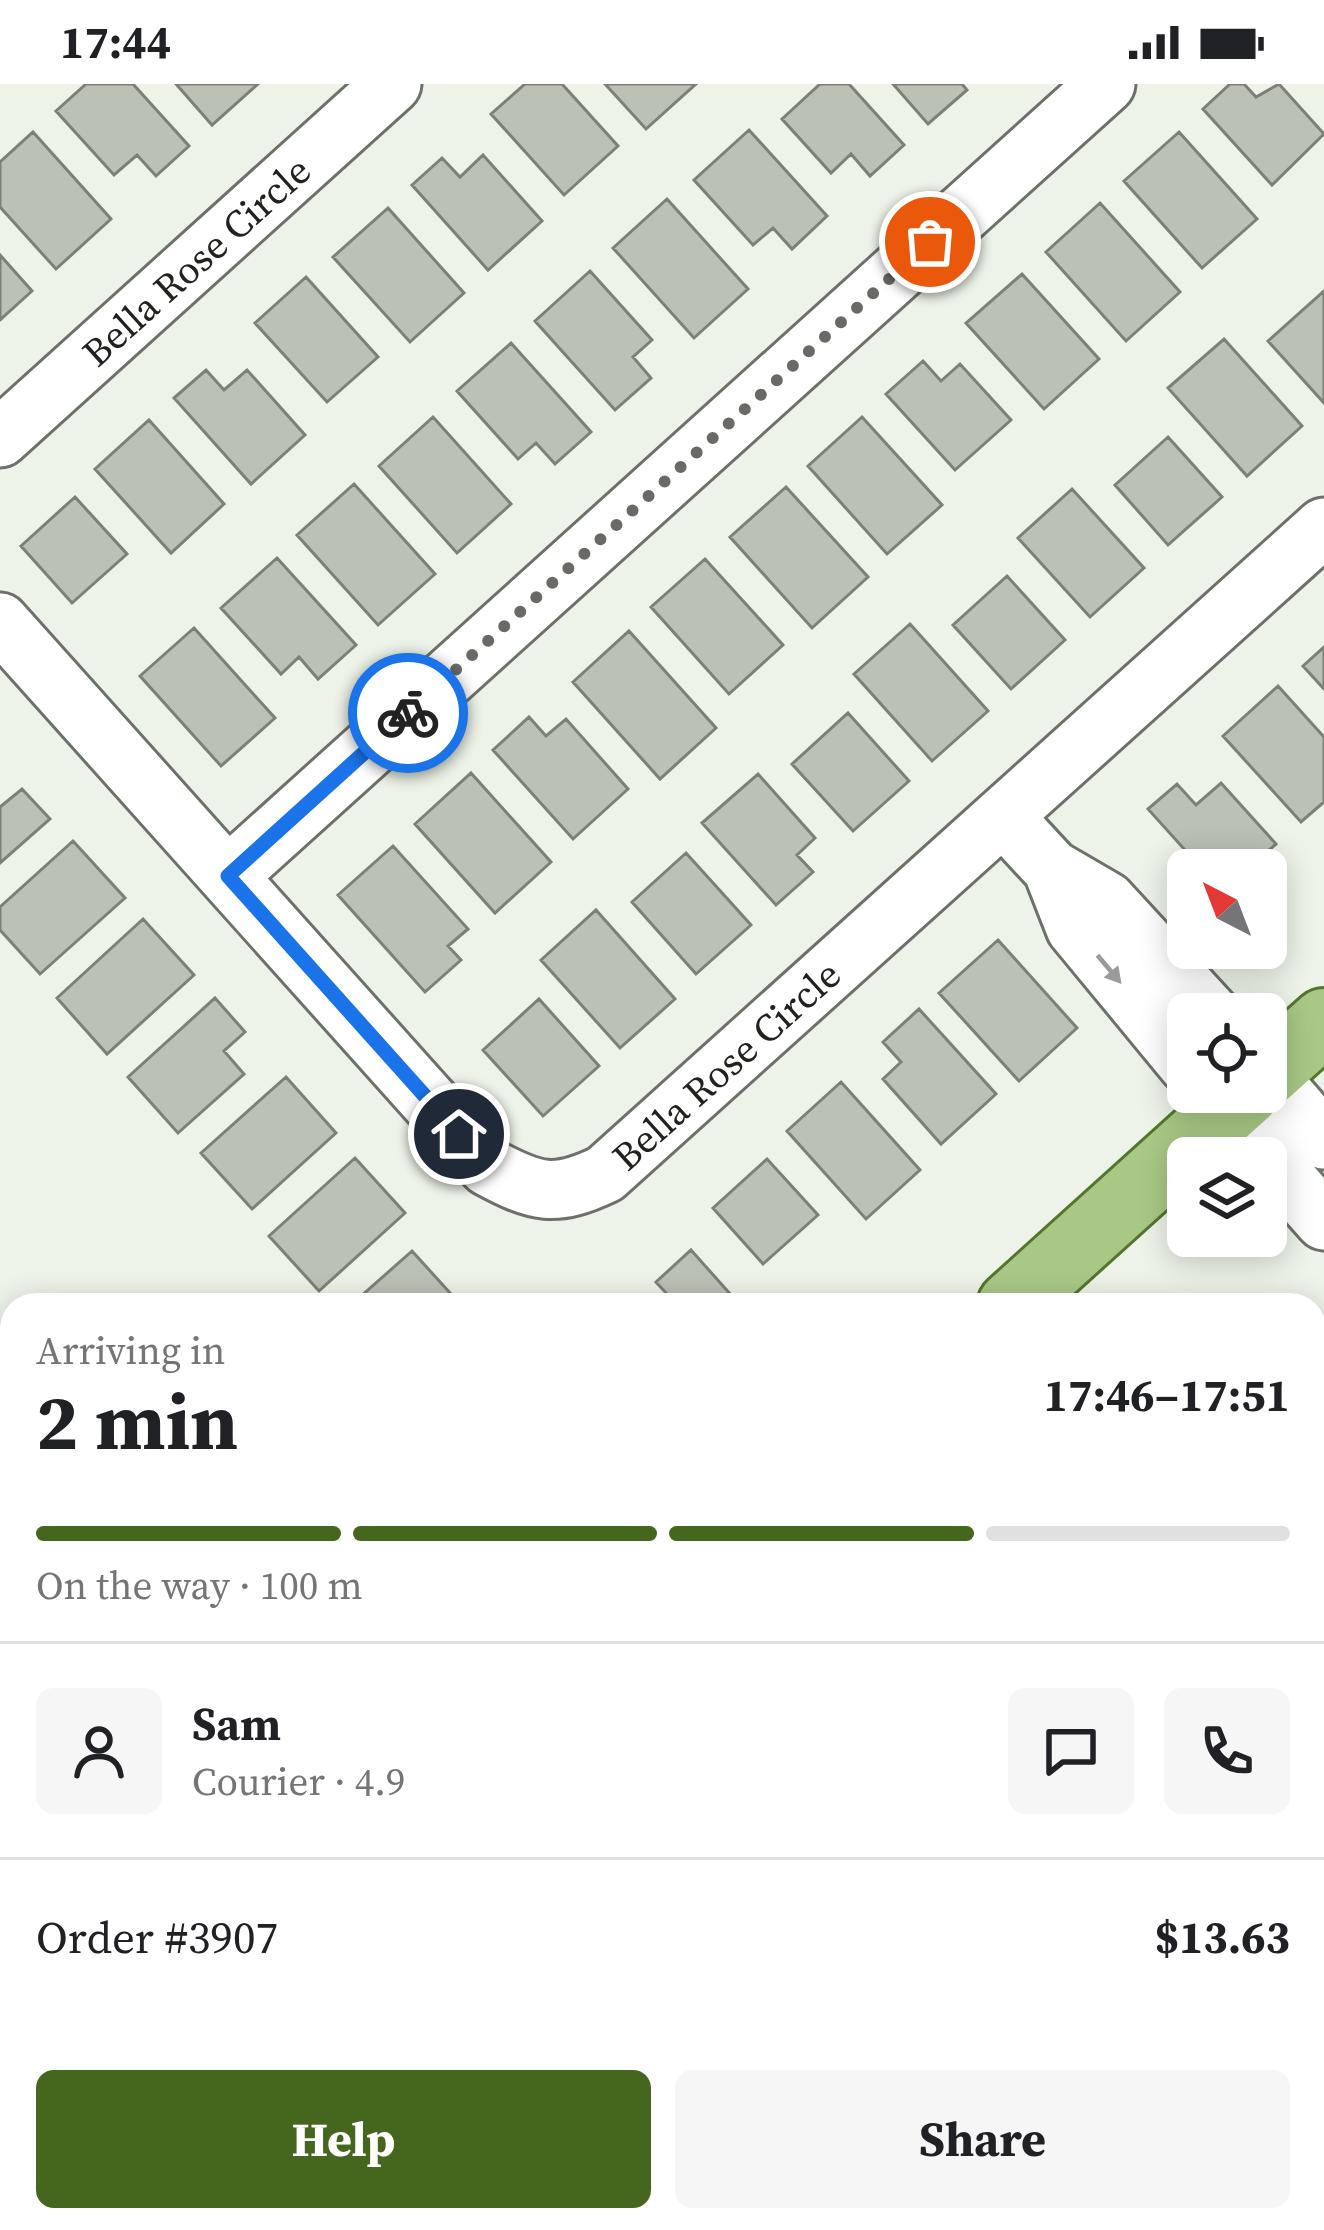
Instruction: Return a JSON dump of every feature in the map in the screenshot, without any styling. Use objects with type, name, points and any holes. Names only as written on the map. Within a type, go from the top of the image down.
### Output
[{"type":"main road","points":[[1287,1049],[1324,1022]]},
{"type":"main road","points":[[1024,1293],[1208,1113]]},
{"type":"street","name":"Bella Rose Circle","points":[[0,438],[392,84]]},
{"type":"street","points":[[228,876],[1106,84]]},
{"type":"street","name":"Bella Rose Circle","points":[[0,622],[488,1166],[526,1188],[569,1191],[605,1174],[1324,527]]},
{"type":"street","points":[[1003,816],[1052,869],[1107,901],[1192,993]]},
{"type":"street","points":[[1052,869],[1075,928],[1167,1015]]},
{"type":"street","points":[[1257,1113],[1324,1221]]},
{"type":"street","points":[[1284,1113],[1324,1140]]},
{"type":"building","points":[[86,84],[133,84],[189,146],[156,176],[137,155],[114,175],[56,111]]},
{"type":"building","points":[[176,84],[258,84],[212,125]]},
{"type":"building","points":[[525,84],[562,84],[618,146],[564,195],[491,114]]},
{"type":"building","points":[[605,84],[696,84],[646,129]]},
{"type":"building","points":[[820,84],[849,84],[904,145],[870,176],[851,154],[831,173],[782,119]]},
{"type":"building","points":[[893,84],[962,84],[967,90],[928,124]]},
{"type":"building","points":[[1230,84],[1244,84],[1256,97],[1279,84],[1324,134],[1272,185],[1203,109]]},
{"type":"building","points":[[749,130],[827,216],[792,249],[773,228],[753,245],[694,180]]},
{"type":"building","points":[[33,132],[111,219],[56,269],[0,207],[0,162]]},
{"type":"building","points":[[1179,132],[1257,219],[1202,268],[1124,181]]},
{"type":"building","points":[[483,155],[542,221],[488,270],[412,185],[442,158],[460,177]]},
{"type":"building","points":[[667,199],[748,289],[694,338],[613,248]]},
{"type":"building","points":[[1100,203],[1180,292],[1126,341],[1046,252]]},
{"type":"building","points":[[388,208],[464,293],[410,342],[333,257]]},
{"type":"building","points":[[0,255],[32,291],[0,320]]},
{"type":"building","points":[[590,271],[652,340],[633,357],[651,378],[615,410],[535,321]]},
{"type":"building","points":[[1022,274],[1099,359],[1044,409],[966,323]]},
{"type":"building","points":[[306,277],[378,357],[327,402],[255,323]]},
{"type":"building","points":[[1324,291],[1324,403],[1268,341]]},
{"type":"building","points":[[1224,339],[1302,426],[1247,476],[1168,388]]},
{"type":"building","points":[[511,343],[591,432],[555,464],[536,443],[518,459],[457,391]]},
{"type":"building","points":[[923,361],[941,381],[960,364],[1011,420],[955,470],[886,394]]},
{"type":"building","points":[[206,370],[224,390],[247,370],[305,435],[251,484],[174,398]]},
{"type":"building","points":[[433,417],[511,504],[457,553],[379,466]]},
{"type":"building","points":[[862,417],[942,505],[887,554],[808,466]]},
{"type":"building","points":[[149,420],[224,504],[171,553],[95,469]]},
{"type":"building","points":[[1168,437],[1222,497],[1168,545],[1115,485]]},
{"type":"building","points":[[354,484],[435,574],[378,625],[297,535]]},
{"type":"building","points":[[786,487],[868,577],[812,628],[730,537]]},
{"type":"building","points":[[1072,489],[1144,568],[1090,617],[1018,538]]},
{"type":"building","points":[[75,497],[127,554],[72,603],[21,546]]},
{"type":"building","points":[[277,558],[356,645],[318,679],[299,657],[281,674],[221,608]]},
{"type":"building","points":[[705,559],[783,645],[729,694],[651,607]]},
{"type":"building","points":[[1007,576],[1065,640],[1011,689],[953,625]]},
{"type":"building","points":[[910,624],[988,711],[932,761],[854,674]]},
{"type":"building","points":[[194,628],[275,718],[221,766],[140,676]]},
{"type":"building","points":[[629,631],[716,728],[660,779],[573,682]]},
{"type":"building","points":[[1324,647],[1324,689],[1303,666]]},
{"type":"building","points":[[1278,686],[1324,737],[1324,802],[1301,822],[1223,736]]},
{"type":"building","points":[[848,713],[909,781],[853,831],[792,764]]},
{"type":"building","points":[[529,717],[546,736],[566,719],[628,789],[573,839],[493,750]]},
{"type":"building","points":[[471,773],[551,862],[495,913],[415,824]]},
{"type":"building","points":[[758,774],[815,838],[797,855],[813,872],[776,905],[702,823]]},
{"type":"building","points":[[1221,783],[1276,844],[1270,849],[1184,849],[1148,809],[1177,784],[1196,805]]},
{"type":"building","points":[[22,789],[50,819],[0,863],[0,807]]},
{"type":"building","points":[[73,841],[125,898],[40,974],[0,930],[0,907]]},
{"type":"building","points":[[393,846],[468,929],[448,946],[461,960],[425,992],[338,895]]},
{"type":"building","points":[[686,853],[751,925],[696,974],[632,902]]},
{"type":"building","points":[[596,910],[675,999],[620,1048],[541,960]]},
{"type":"building","points":[[143,919],[194,975],[107,1054],[57,998]]},
{"type":"building","points":[[998,940],[1077,1028],[1019,1081],[939,993]]},
{"type":"building","points":[[215,998],[245,1032],[224,1051],[244,1074],[178,1133],[128,1077]]},
{"type":"building","points":[[539,999],[599,1066],[543,1116],[483,1050]]},
{"type":"building","points":[[919,1009],[996,1094],[941,1144],[883,1079],[901,1062],[883,1042]]},
{"type":"building","points":[[286,1077],[336,1133],[252,1209],[201,1153]]},
{"type":"building","points":[[841,1082],[920,1170],[866,1219],[787,1131]]},
{"type":"building","points":[[355,1158],[405,1213],[319,1291],[269,1236]]},
{"type":"building","points":[[767,1159],[818,1215],[763,1264],[713,1208]]},
{"type":"building","points":[[691,1250],[729,1293],[666,1293],[656,1282]]},
{"type":"building","points":[[412,1251],[450,1293],[365,1293]]},
{"type":"way so far","points":[[408,713],[930,242]]},
{"type":"route","points":[[408,713],[228,876],[459,1134]]}]
